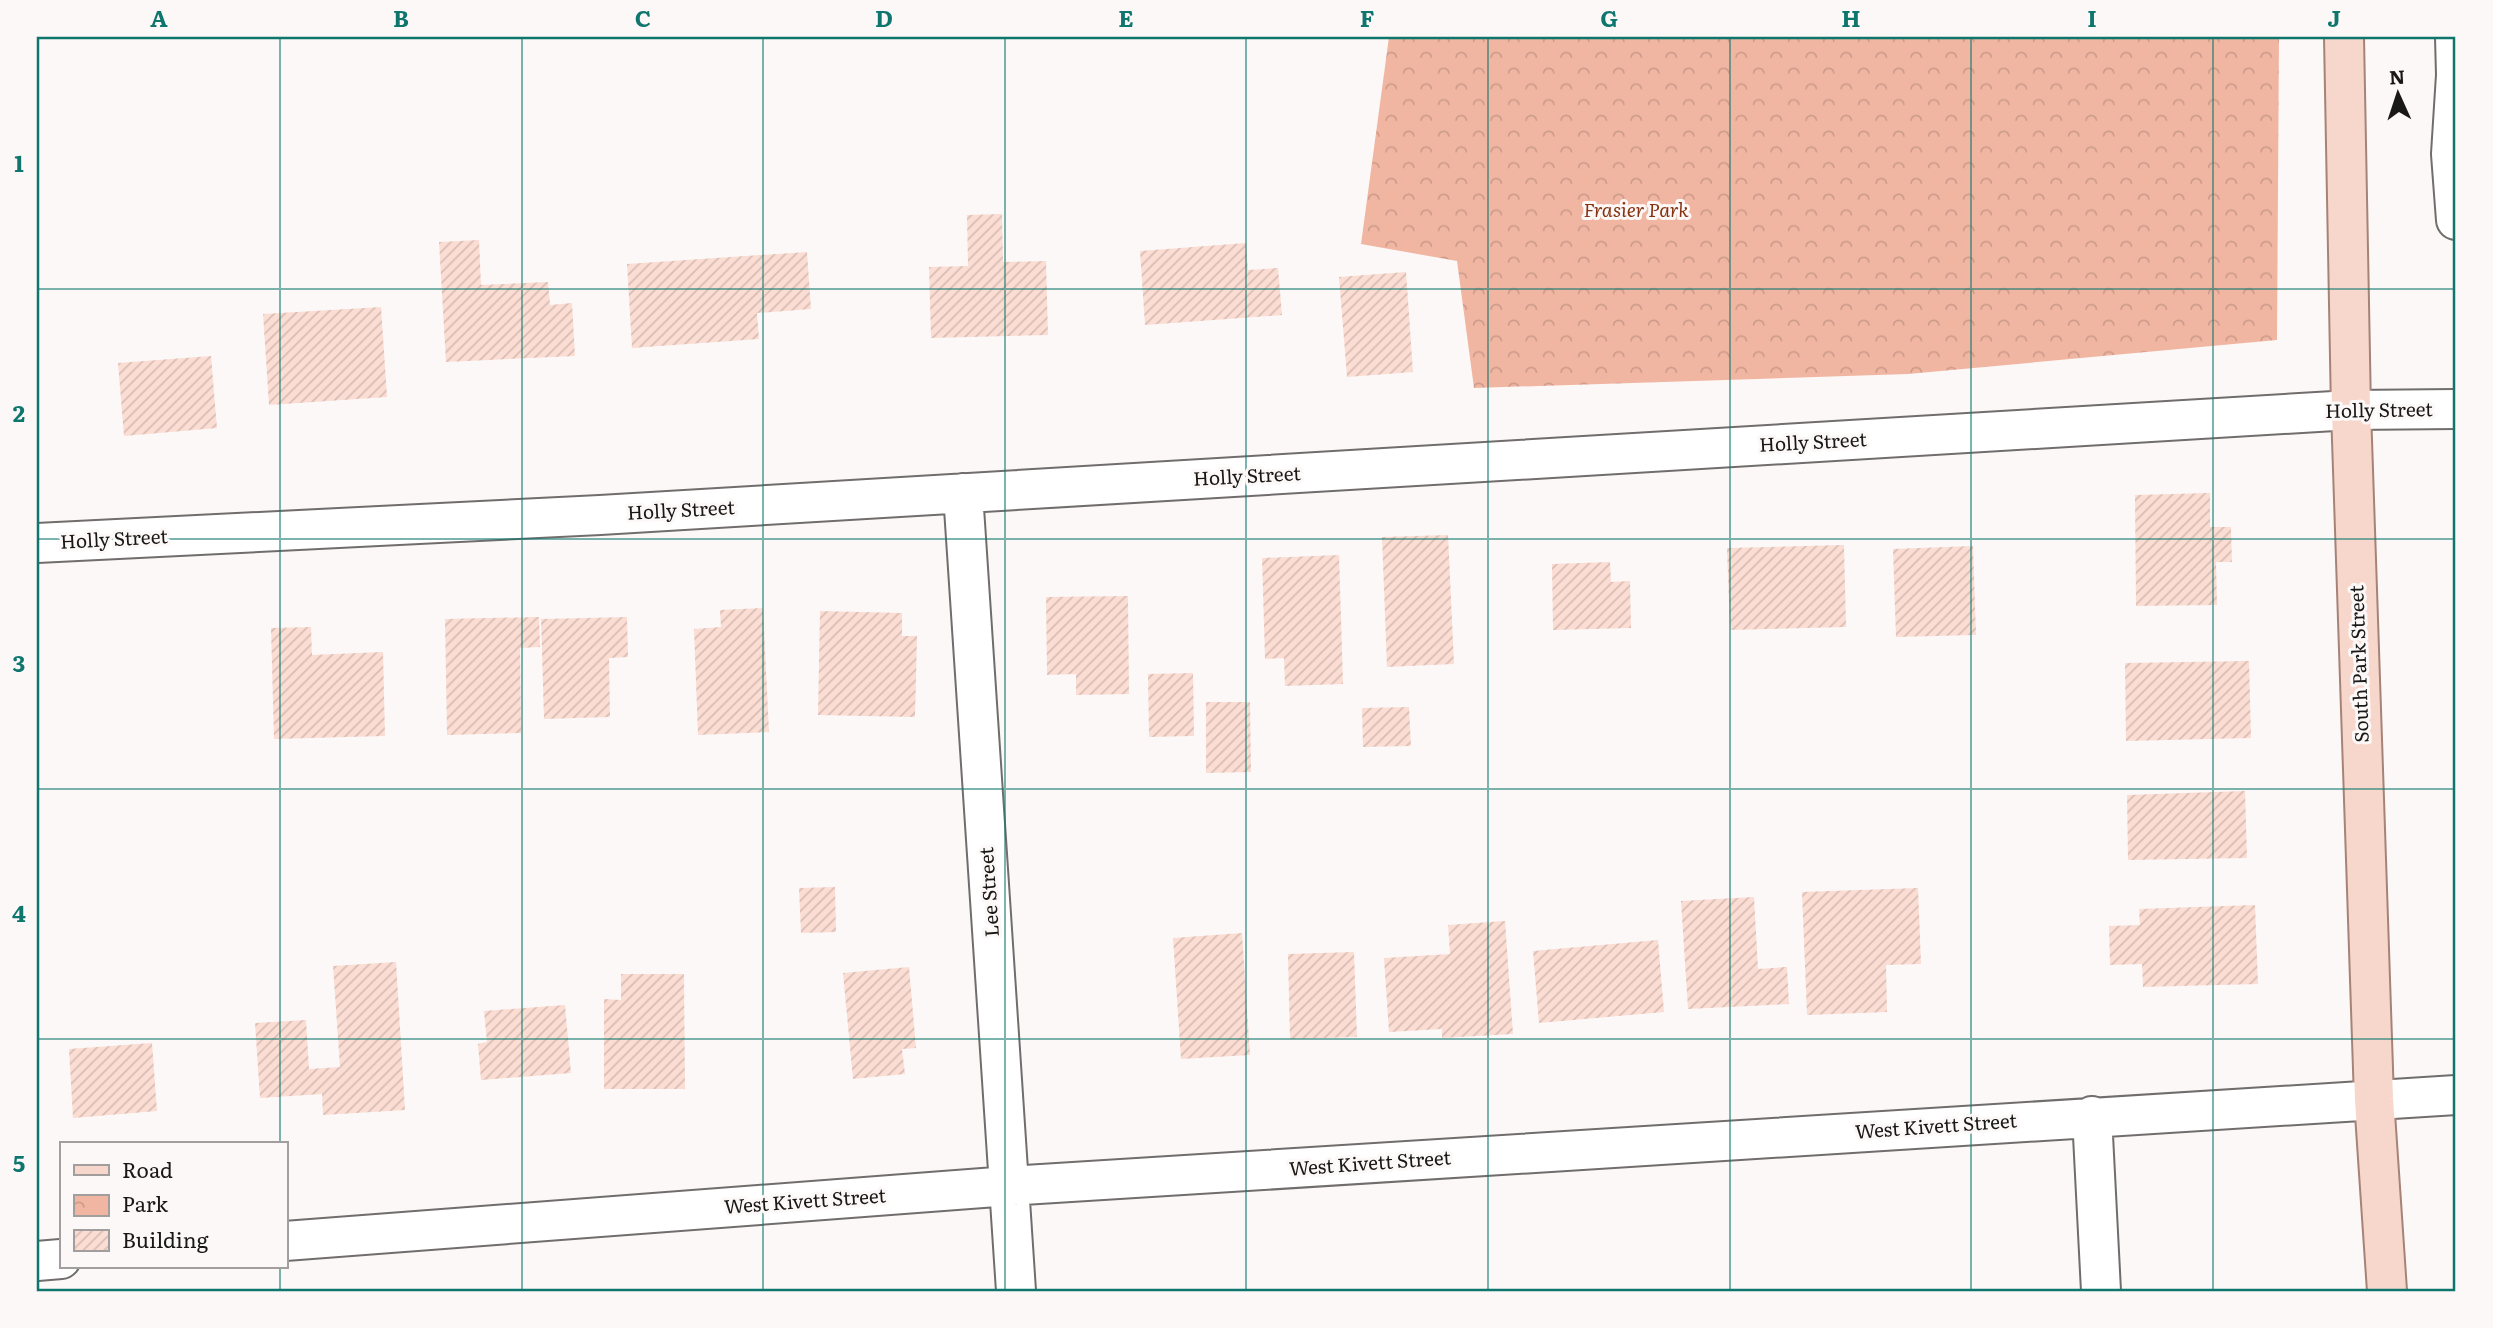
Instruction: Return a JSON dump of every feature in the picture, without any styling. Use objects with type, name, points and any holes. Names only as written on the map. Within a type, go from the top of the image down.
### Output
[{"type":"main road","name":"South Park Street","points":[[2344,37],[2351,410],[2374,1099],[2387,1291]]},
{"type":"street","points":[[2455,37],[2456,75],[2451,154],[2456,220]]},
{"type":"street","name":"Holly Street","points":[[37,543],[582,516],[2351,410],[2456,409]]},
{"type":"street","name":"Lee Street","points":[[963,493],[1016,1291]]},
{"type":"street","name":"West Kivett Street","points":[[287,1241],[1009,1186],[2456,1094]]},
{"type":"street","points":[[2092,1116],[2101,1291]]},
{"type":"street","points":[[37,1261],[60,1259]]},
{"type":"green space","name":"Frasier Park","points":[[1389,37],[2279,37],[2277,340],[1908,374],[1474,388],[1457,261],[1361,244]]},
{"type":"building","points":[[1002,214],[1003,262],[1046,261],[1048,335],[931,338],[929,267],[968,266],[967,215]]},
{"type":"building","points":[[479,240],[481,285],[548,282],[550,305],[572,303],[575,356],[446,362],[439,242]]},
{"type":"building","points":[[1246,243],[1248,270],[1278,268],[1282,315],[1145,325],[1140,251]]},
{"type":"building","points":[[807,252],[811,309],[757,313],[759,339],[632,348],[627,264]]},
{"type":"building","points":[[1406,272],[1413,372],[1347,377],[1339,277]]},
{"type":"building","points":[[381,307],[387,397],[269,405],[263,314]]},
{"type":"building","points":[[211,356],[217,428],[124,436],[118,363]]},
{"type":"building","points":[[2210,493],[2210,527],[2231,527],[2232,562],[2216,562],[2217,605],[2136,606],[2135,495]]},
{"type":"building","points":[[1448,535],[1454,664],[1387,667],[1382,537]]},
{"type":"building","points":[[1844,545],[1846,627],[1730,630],[1727,548]]},
{"type":"building","points":[[1973,546],[1976,635],[1896,637],[1893,549]]},
{"type":"building","points":[[1339,555],[1343,684],[1285,686],[1284,658],[1265,659],[1262,558]]},
{"type":"building","points":[[1610,562],[1611,582],[1630,581],[1631,628],[1553,630],[1552,564]]},
{"type":"building","points":[[1128,596],[1129,694],[1076,695],[1076,674],[1047,675],[1046,597]]},
{"type":"building","points":[[763,608],[769,732],[698,735],[694,629],[721,627],[720,610]]},
{"type":"building","points":[[820,611],[902,613],[902,636],[917,636],[915,717],[818,715]]},
{"type":"building","points":[[539,617],[540,647],[520,648],[521,733],[447,735],[445,619]]},
{"type":"building","points":[[627,617],[628,657],[609,658],[610,717],[544,719],[541,619]]},
{"type":"building","points":[[311,627],[312,655],[383,652],[385,736],[274,739],[271,628]]},
{"type":"building","points":[[2249,661],[2251,738],[2126,741],[2125,663]]},
{"type":"building","points":[[1193,673],[1194,736],[1149,737],[1148,674]]},
{"type":"building","points":[[1206,702],[1250,702],[1251,772],[1206,773]]},
{"type":"building","points":[[1409,707],[1411,746],[1363,747],[1362,708]]},
{"type":"building","points":[[2245,791],[2247,858],[2128,860],[2127,795]]},
{"type":"building","points":[[835,887],[836,932],[801,933],[799,888]]},
{"type":"building","points":[[1918,888],[1921,964],[1886,965],[1887,1012],[1807,1015],[1802,892]]},
{"type":"building","points":[[1754,897],[1758,969],[1787,967],[1789,1004],[1688,1009],[1681,901]]},
{"type":"building","points":[[2255,905],[2258,984],[2143,987],[2142,964],[2110,965],[2109,926],[2140,925],[2139,909]]},
{"type":"building","points":[[1505,921],[1513,1034],[1442,1038],[1442,1029],[1389,1032],[1384,958],[1450,954],[1448,925]]},
{"type":"building","points":[[1242,933],[1250,1055],[1181,1059],[1173,938]]},
{"type":"building","points":[[1658,940],[1664,1012],[1539,1023],[1533,951]]},
{"type":"building","points":[[1354,952],[1357,1037],[1290,1039],[1288,954]]},
{"type":"building","points":[[396,962],[405,1110],[323,1115],[322,1094],[260,1098],[255,1023],[306,1020],[309,1069],[340,1067],[333,966]]},
{"type":"building","points":[[909,967],[916,1048],[902,1049],[905,1074],[853,1079],[843,973]]},
{"type":"building","points":[[621,974],[684,974],[685,1089],[604,1089],[604,999],[621,1000]]},
{"type":"building","points":[[565,1005],[571,1073],[481,1080],[478,1044],[487,1042],[484,1011]]},
{"type":"building","points":[[152,1043],[157,1111],[73,1118],[69,1049]]}]
